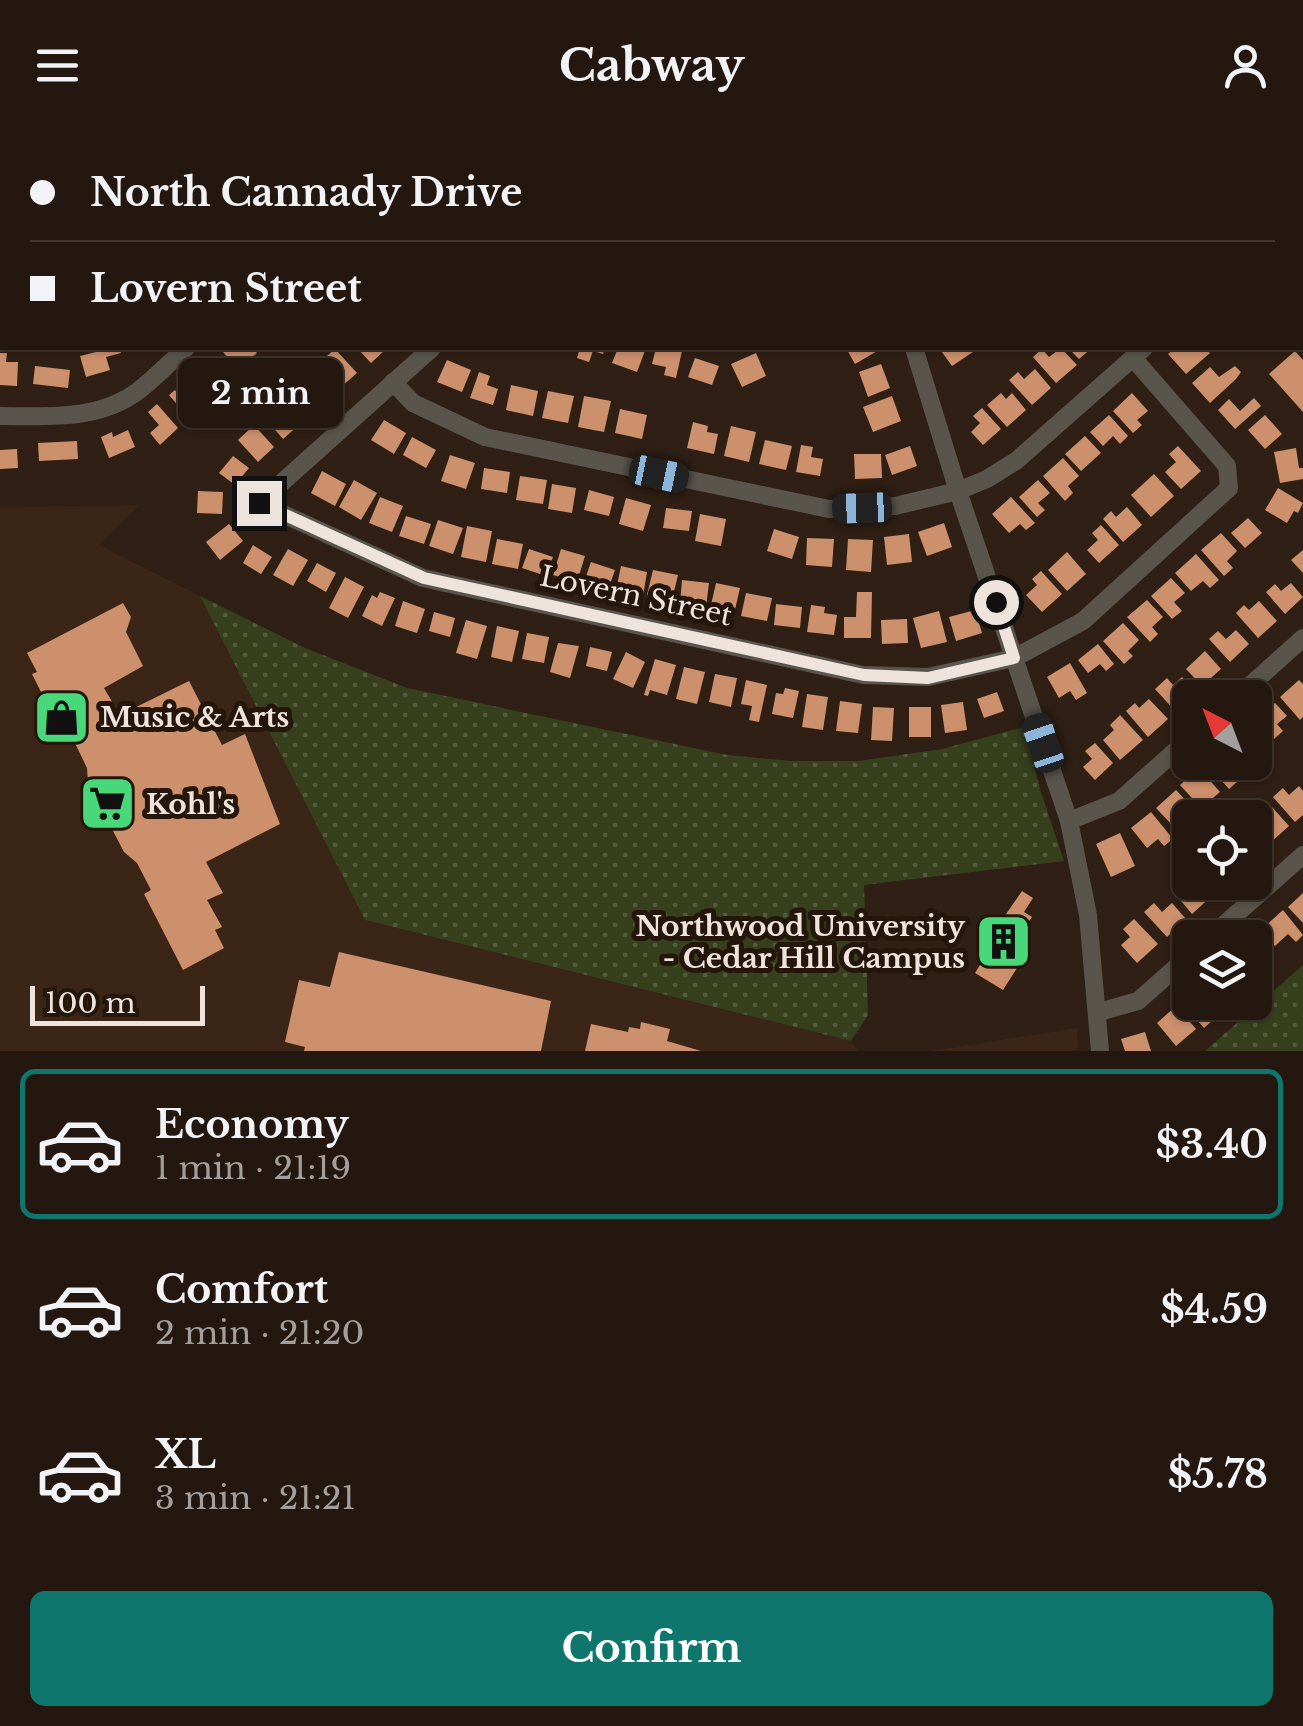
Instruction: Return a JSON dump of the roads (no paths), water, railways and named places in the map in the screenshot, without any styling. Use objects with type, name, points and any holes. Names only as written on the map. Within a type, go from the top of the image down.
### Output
[{"type":"street","points":[[159,350],[160,371]]},
{"type":"street","points":[[0,416],[74,416],[95,411],[136,393],[184,350]]},
{"type":"street","points":[[430,350],[393,382],[414,403],[485,437],[829,509],[895,506],[986,479],[1024,455],[1138,353]]},
{"type":"street","points":[[915,350],[1069,821],[1088,915],[1100,1051]]},
{"type":"street","name":"Lovern Street","points":[[393,382],[259,503],[424,578],[864,675],[928,678],[1014,658],[1083,621],[1229,488],[1227,466],[1138,353]]},
{"type":"street","points":[[1256,680],[1303,638]]},
{"type":"street","points":[[1069,821],[1119,802],[1172,754]]},
{"type":"street","points":[[1229,920],[1303,854]]},
{"type":"street","points":[[1099,1012],[1138,1001],[1172,971]]},
{"type":"place","name":"Music & Arts","points":[[61,717]]},
{"type":"place","name":"Kohl's","points":[[107,804]]},
{"type":"place","name":"Northwood University - Cedar Hill Campus","points":[[1004,942]]}]
